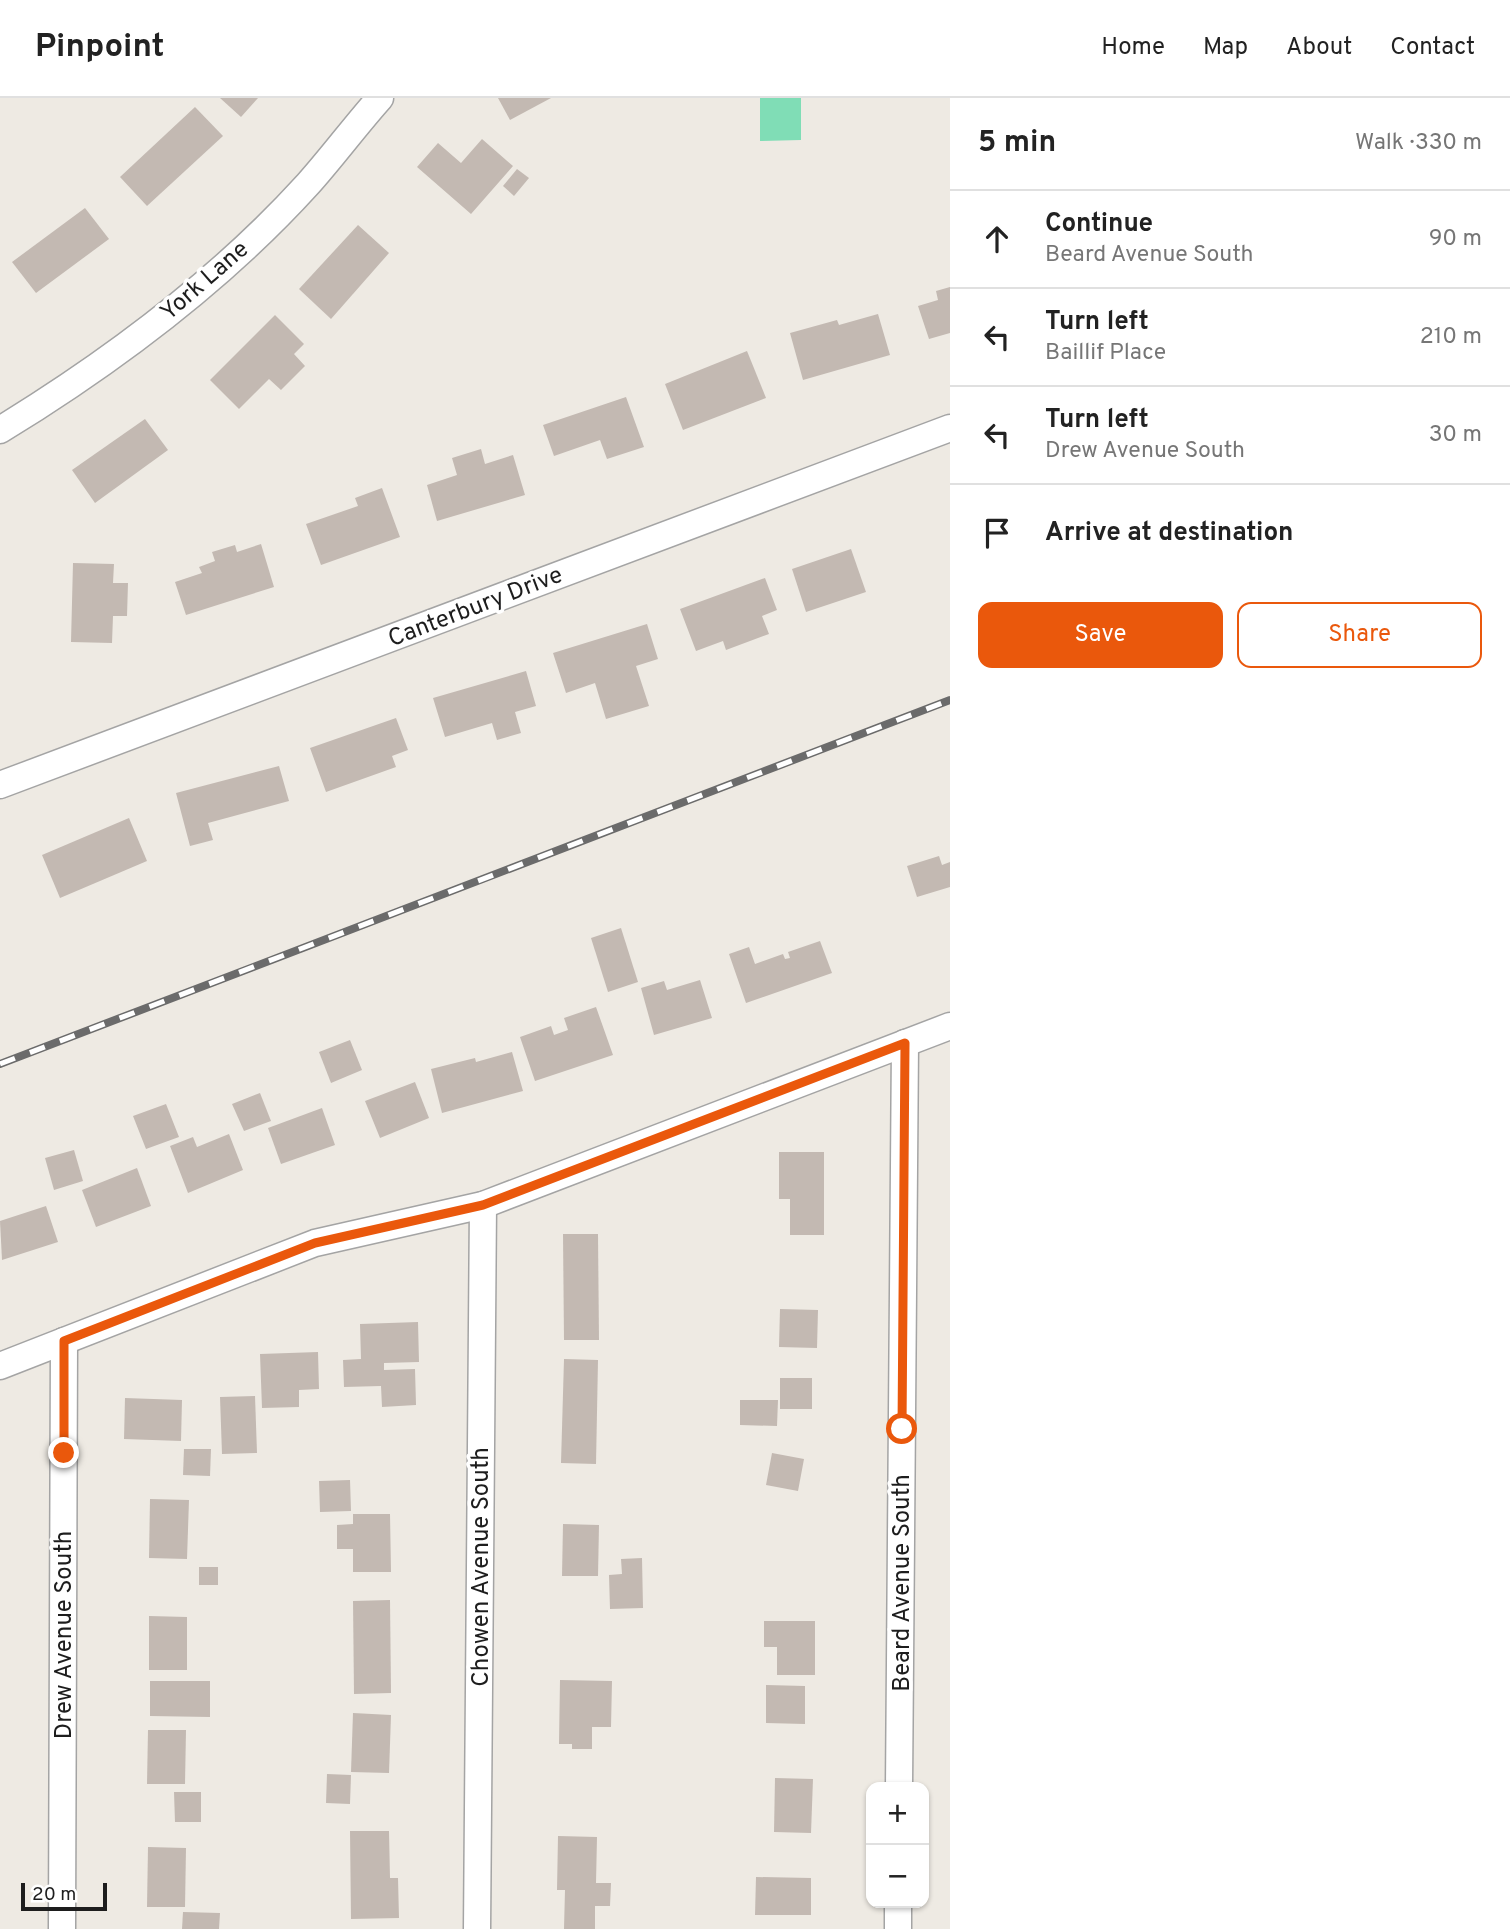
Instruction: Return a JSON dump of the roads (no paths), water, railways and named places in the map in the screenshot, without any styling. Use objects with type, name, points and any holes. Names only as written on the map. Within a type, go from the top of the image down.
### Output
[{"type":"street","name":"York Lane","points":[[0,429],[36,408],[150,328],[232,258],[308,184],[380,98]]},
{"type":"street","name":"Canterbury Drive","points":[[0,785],[950,428]]},
{"type":"street","points":[[0,1366],[315,1243],[483,1205],[950,1026]]},
{"type":"street","name":"Beard Avenue South","points":[[899,1782],[905,1043]]},
{"type":"street","name":"Chowen Avenue South","points":[[477,1929],[483,1205]]},
{"type":"street","name":"Drew Avenue South","points":[[62,1929],[64,1341]]},
{"type":"street","points":[[898,1908],[898,1929]]},
{"type":"railway","points":[[0,1064],[950,700]]}]
